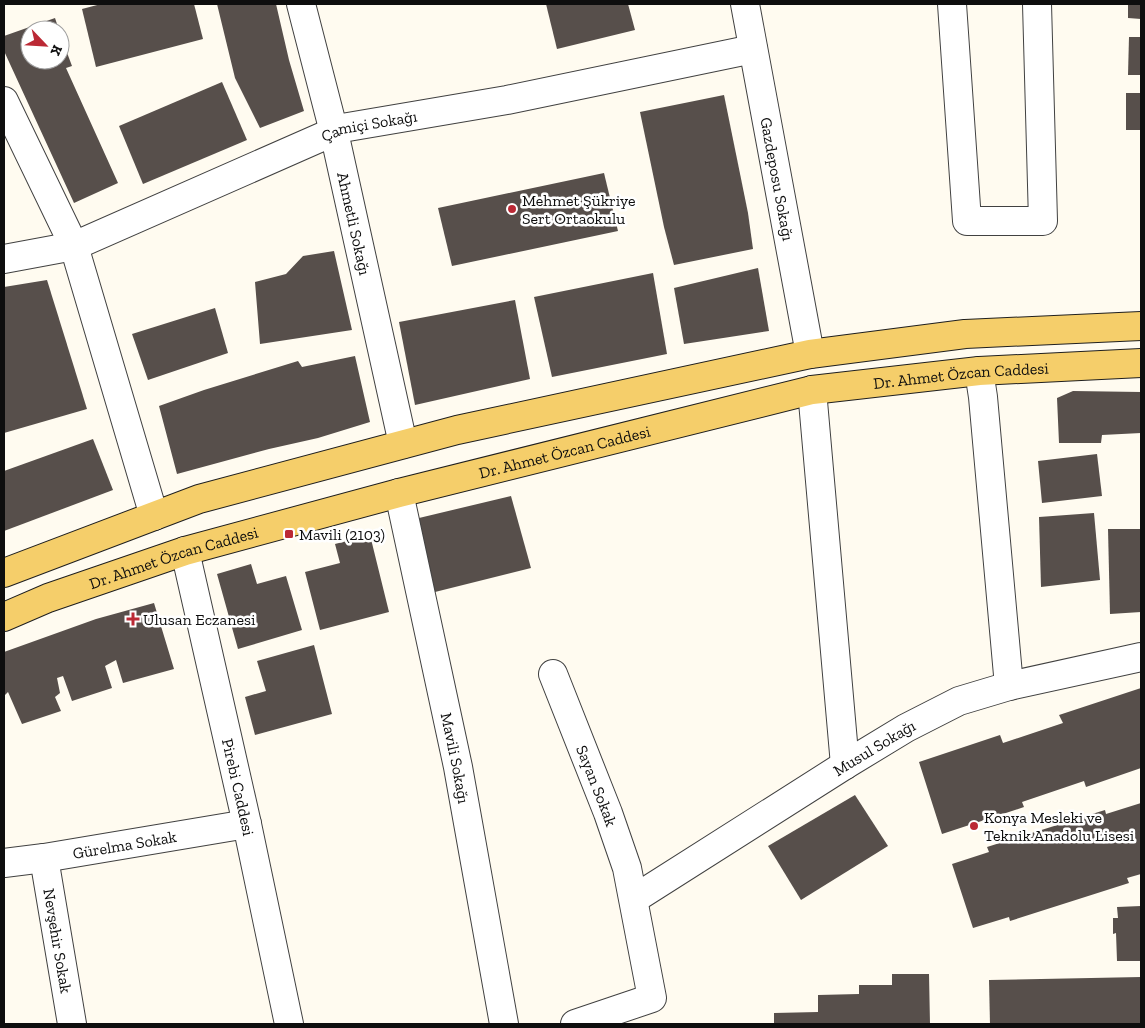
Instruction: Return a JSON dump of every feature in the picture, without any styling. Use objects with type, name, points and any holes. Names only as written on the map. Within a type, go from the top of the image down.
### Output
[{"type":"main road","points":[[4,573],[199,499],[457,430],[810,354],[964,334],[1137,325]]},
{"type":"main road","name":"Dr. Ahmet Özcan Caddesi","points":[[4,617],[48,598],[185,551],[400,493],[812,390],[980,371],[1141,364]]},
{"type":"street","name":"Ahmetli Sokağı","points":[[301,4],[334,132],[402,444]]},
{"type":"street","name":"Gazdeposu Sokağı","points":[[745,4],[810,354]]},
{"type":"street","points":[[952,4],[967,221],[1043,222],[1037,4]]},
{"type":"street","name":"Çamiçi Sokağı","points":[[4,259],[74,246],[342,128],[507,100],[753,49]]},
{"type":"street","points":[[4,101],[74,246],[154,516]]},
{"type":"street","points":[[980,371],[984,397],[1009,686]]},
{"type":"street","points":[[812,390],[844,765]]},
{"type":"street","name":"Mavili Sokağı","points":[[400,493],[458,767],[504,1024]]},
{"type":"street","name":"Pirebi Caddesi","points":[[185,551],[247,824],[289,1024]]},
{"type":"street","name":"Musul Sokağı","points":[[634,899],[844,765],[906,728],[959,702],[1009,686],[1141,657]]},
{"type":"street","name":"Sayan Sokak","points":[[553,674],[628,868],[652,998],[574,1024]]},
{"type":"street","name":"Gürelma Sokak","points":[[4,862],[44,858],[247,824]]},
{"type":"street","name":"Nevşehir Sokak","points":[[44,858],[72,1024]]},
{"type":"building","points":[[101,4],[194,4],[203,39],[96,67],[82,9]]},
{"type":"building","points":[[217,4],[276,4],[289,60],[304,111],[260,128],[235,78]]},
{"type":"building","points":[[546,4],[628,4],[635,30],[557,49]]},
{"type":"building","points":[[1128,4],[1141,4],[1141,19],[1128,18]]},
{"type":"building","points":[[20,30],[20,70],[67,70],[118,183],[74,203],[4,51],[4,36]]},
{"type":"building","points":[[1129,37],[1141,37],[1141,75],[1128,75]]},
{"type":"building","points":[[222,82],[247,140],[143,184],[119,126]]},
{"type":"building","points":[[1126,93],[1141,93],[1141,130],[1126,130]]},
{"type":"building","points":[[724,95],[748,213],[753,249],[674,265],[664,227],[640,112]]},
{"type":"building","points":[[604,173],[618,231],[452,266],[438,208]]},
{"type":"building","points":[[334,251],[352,330],[260,344],[255,282],[286,274],[303,256]]},
{"type":"building","points":[[758,268],[769,331],[684,344],[674,288]]},
{"type":"building","points":[[653,273],[667,354],[552,377],[534,297]]},
{"type":"building","points":[[47,280],[87,409],[4,433],[4,287]]},
{"type":"building","points":[[515,300],[530,379],[415,405],[399,322]]},
{"type":"building","points":[[215,308],[228,353],[148,380],[132,334]]},
{"type":"building","points":[[355,356],[370,422],[318,438],[177,474],[159,406],[298,361],[302,367]]},
{"type":"building","points":[[1073,391],[1141,392],[1141,433],[1102,435],[1101,443],[1059,443],[1057,398]]},
{"type":"building","points":[[93,439],[113,490],[4,531],[4,471]]},
{"type":"building","points":[[1097,454],[1102,496],[1042,503],[1038,461]]},
{"type":"building","points":[[511,496],[531,568],[435,592],[419,518]]},
{"type":"building","points":[[1094,513],[1100,580],[1041,587],[1039,517]]},
{"type":"building","points":[[1108,529],[1141,529],[1141,612],[1110,614]]},
{"type":"building","points":[[370,535],[389,612],[320,630],[305,572],[340,563],[335,544]]},
{"type":"building","points":[[251,564],[257,584],[286,576],[302,630],[238,649],[217,574]]},
{"type":"building","points":[[154,603],[174,669],[123,683],[116,660],[105,666],[112,688],[72,701],[63,676],[57,678],[60,693],[55,697],[61,711],[22,724],[8,692],[4,696],[4,652],[96,619]]},
{"type":"building","points":[[314,645],[332,714],[255,735],[245,697],[266,691],[257,661]]},
{"type":"building","points":[[1141,688],[1141,768],[1086,787],[1084,781],[1022,802],[1024,807],[942,834],[919,762],[1000,735],[1003,743],[1063,723],[1059,715]]},
{"type":"building","points":[[855,795],[888,846],[801,900],[768,846]]},
{"type":"building","points":[[1141,803],[1141,874],[1127,878],[1129,883],[1010,921],[1009,917],[973,928],[952,864],[989,852],[987,847],[1105,810],[1106,814]]},
{"type":"building","points":[[1141,906],[1141,961],[1117,961],[1116,933],[1113,934],[1113,918],[1118,918],[1117,907]]},
{"type":"building","points":[[892,974],[929,974],[930,1024],[774,1024],[774,1013],[818,1012],[818,995],[859,994],[859,985],[892,985]]},
{"type":"building","points":[[1141,977],[1141,1024],[990,1024],[989,980]]},
{"type":"place","name":"Mehmet Şükriye Sert Ortaokulu","points":[[512,209]]},
{"type":"place","name":"Mavili (2103)","points":[[289,534]]},
{"type":"place","name":"Ulusan Eczanesi","points":[[133,619]]},
{"type":"place","name":"Konya Mesleki ve Teknik Anadolu Lisesi","points":[[974,826]]}]
